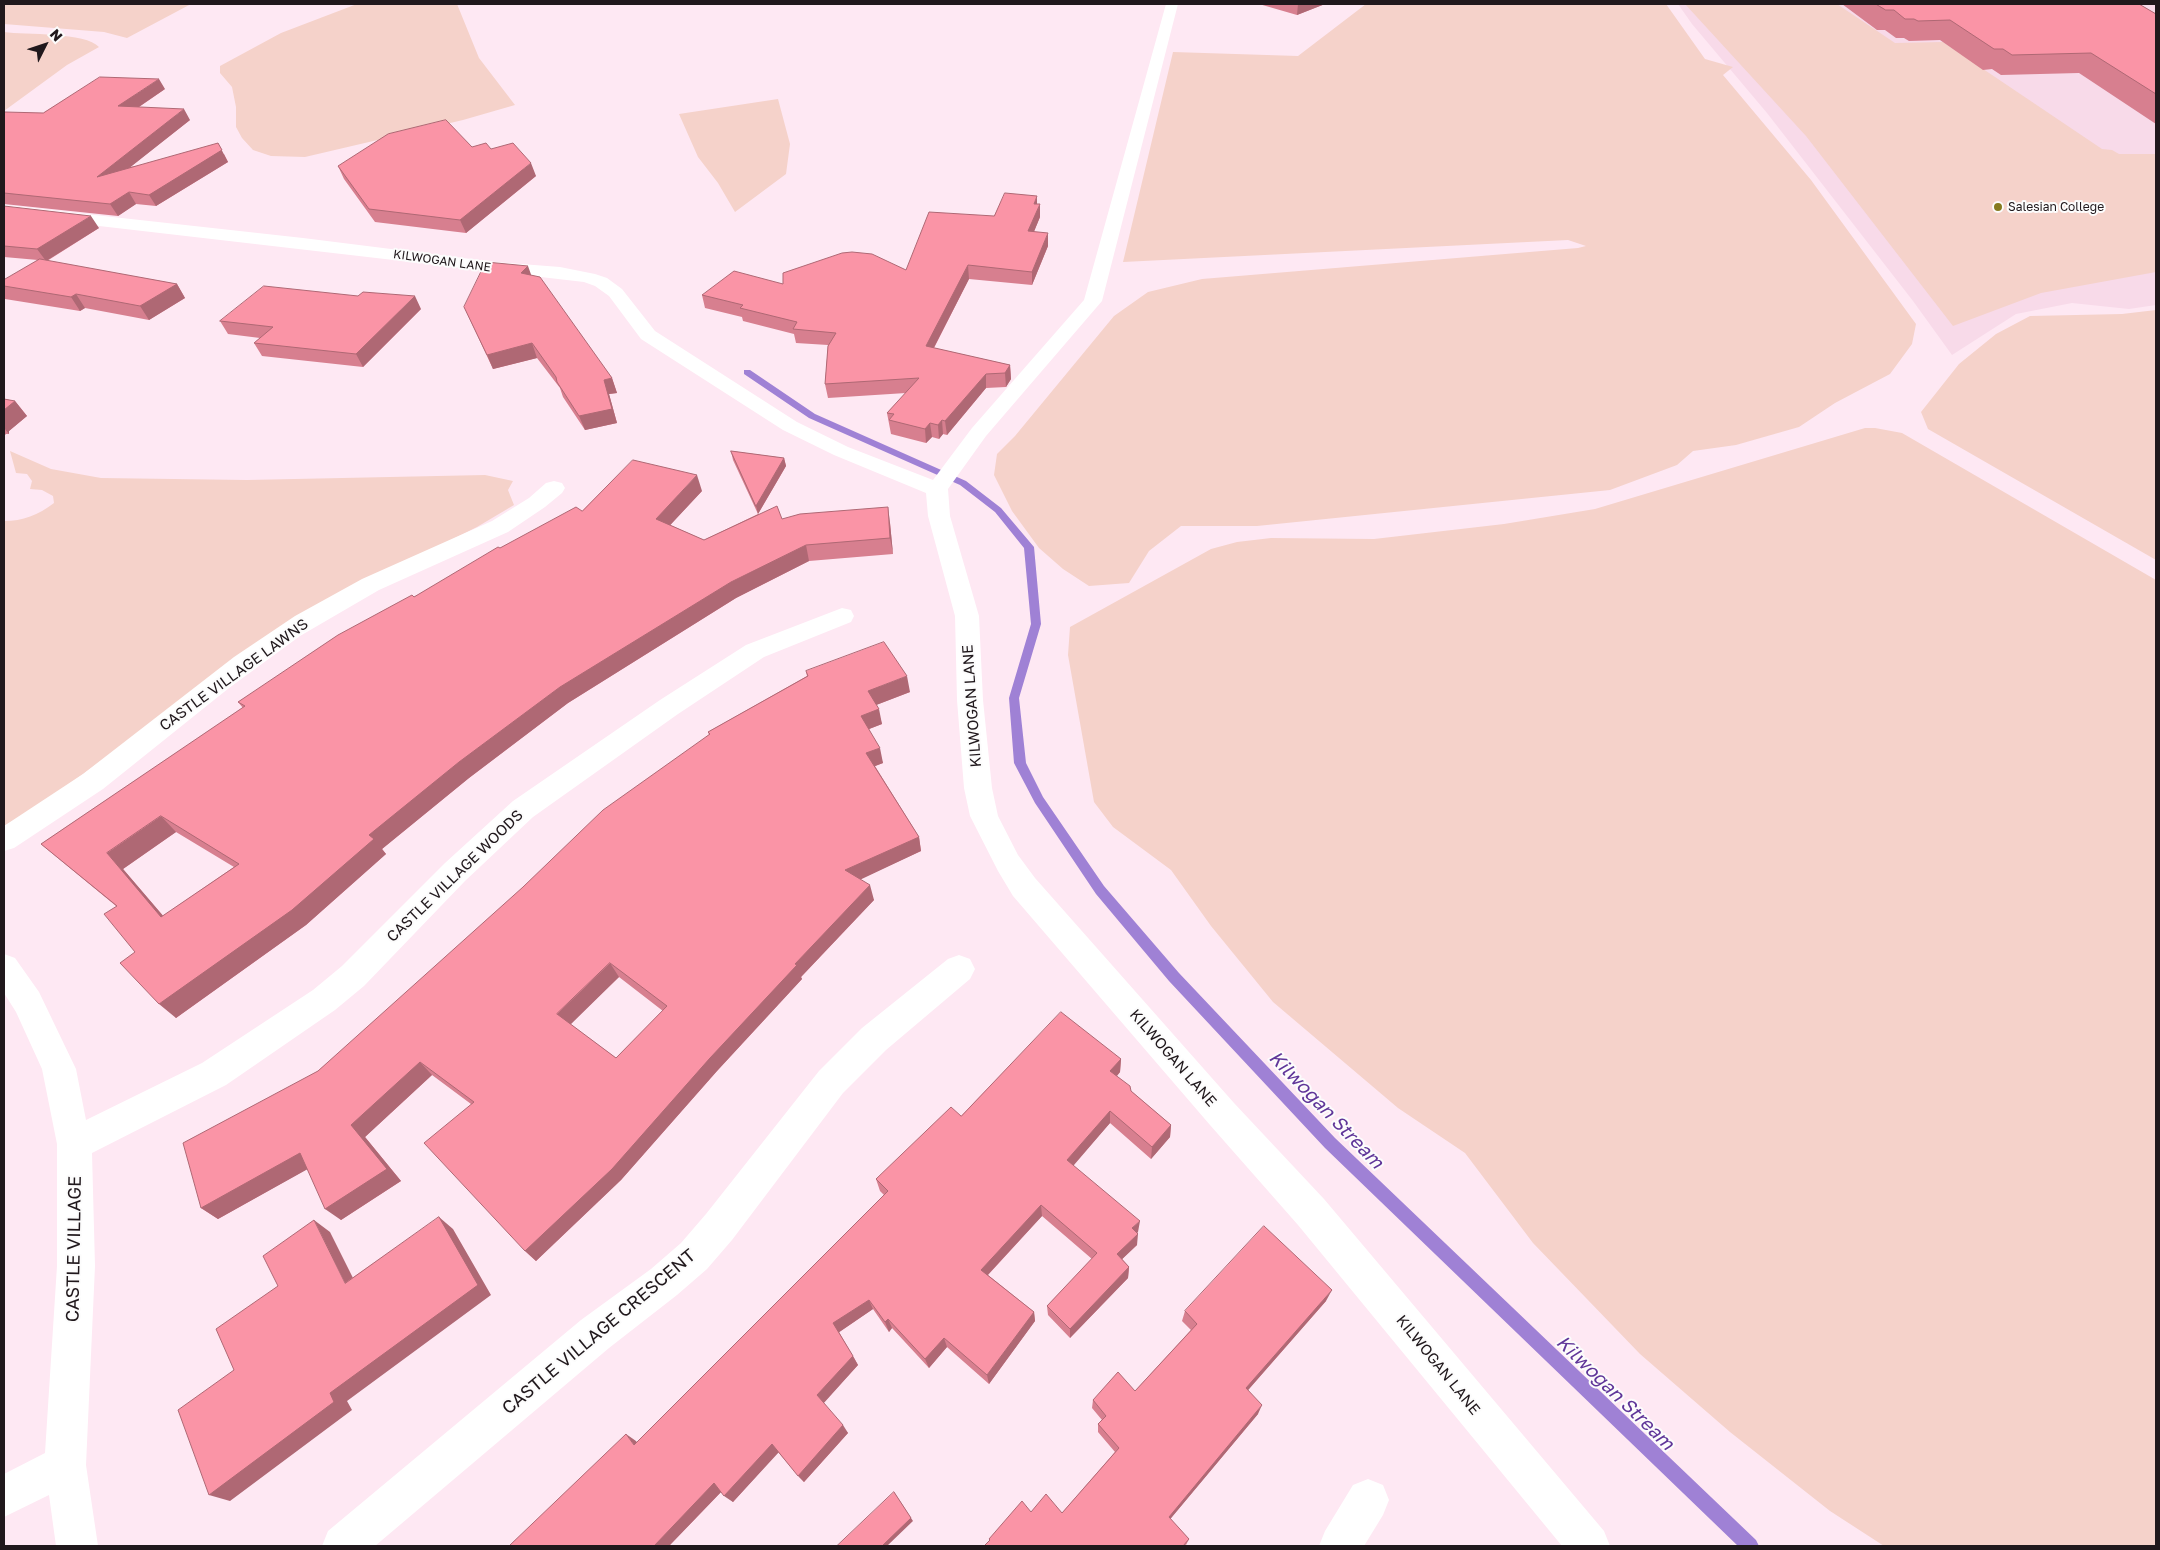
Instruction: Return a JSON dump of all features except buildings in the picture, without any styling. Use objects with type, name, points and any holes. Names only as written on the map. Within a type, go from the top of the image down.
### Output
[{"type":"street","points":[[945,478],[979,432],[1093,301],[1172,4]]},
{"type":"street","name":"KILWOGAN LANE","points":[[4,210],[164,226],[264,240],[589,277],[608,285],[648,336],[790,426],[841,451],[945,478],[939,516],[967,616],[970,700],[978,788],[984,816],[1013,871],[1030,895],[1222,1114],[1311,1212],[1589,1546]]},
{"type":"street","name":"CASTLE VILLAGE LAWNS","points":[[4,840],[44,816],[99,777],[250,659],[292,629],[368,586],[453,549],[513,520],[537,504],[554,488]]},
{"type":"street","name":"CASTLE VILLAGE WOODS","points":[[74,1144],[214,1074],[324,1000],[360,970],[455,872],[523,810],[669,707],[755,651],[842,616]]},
{"type":"street","name":"CASTLE VILLAGE","points":[[4,968],[28,1002],[59,1069],[74,1144],[76,1266],[65,1465],[77,1546]]},
{"type":"street","name":"CASTLE VILLAGE CRESCENT","points":[[343,1546],[595,1334],[664,1282],[694,1256],[719,1227],[830,1082],[874,1040],[959,970]]},
{"type":"street","points":[[4,1496],[65,1465]]},
{"type":"street","points":[[1340,1546],[1368,1500]]},
{"type":"shaded area","points":[[4,4],[191,4],[127,38],[104,32],[4,24]]},
{"type":"shaded area","points":[[357,4],[457,4],[479,58],[515,105],[463,120],[305,157],[271,156],[253,150],[242,138],[236,127],[236,107],[232,87],[220,73],[220,66],[281,33]]},
{"type":"shaded area","points":[[1366,4],[1666,4],[1705,59],[1733,67],[1723,75],[1811,180],[1916,324],[1912,344],[1890,374],[1835,403],[1799,427],[1736,445],[1693,451],[1677,465],[1610,490],[1257,526],[1181,526],[1149,551],[1129,583],[1089,586],[1063,569],[1039,548],[1012,511],[994,475],[997,454],[1015,436],[1114,316],[1148,292],[1202,279],[1586,246],[1568,240],[1123,262],[1173,52],[1298,56]]},
{"type":"shaded area","name":"Salesian College","points":[[1678,4],[2156,4],[2156,305],[2129,309],[2072,303],[2016,314],[1952,355],[1913,301],[1767,113],[1692,24]]},
{"type":"shaded area","name":"Salesian College","points":[[1685,4],[1837,4],[1895,43],[1943,42],[2102,149],[2112,150],[2119,154],[2156,154],[2156,272],[2041,293],[1953,326],[1806,136]]},
{"type":"shaded area","points":[[4,32],[69,36],[92,42],[99,47],[67,65],[4,111]]},
{"type":"shaded area","points":[[778,99],[790,144],[786,174],[735,212],[718,183],[698,157],[679,114]]},
{"type":"shaded area","points":[[2156,310],[2156,560],[1928,429],[1921,412],[1959,364],[1996,334],[2030,316],[2122,314]]},
{"type":"shaded area","points":[[1865,428],[1902,433],[2156,580],[2156,1546],[1884,1546],[1830,1511],[1730,1432],[1640,1354],[1533,1243],[1465,1153],[1398,1108],[1273,1002],[1211,926],[1171,870],[1113,827],[1094,802],[1068,655],[1070,627],[1211,549],[1237,542],[1271,538],[1374,539],[1504,524],[1595,509]]},
{"type":"shaded area","points":[[10,451],[51,469],[101,478],[247,480],[485,475],[513,481],[508,490],[514,505],[445,543],[122,746],[40,805],[4,826],[4,521],[18,520],[30,516],[54,503],[53,496],[42,490],[30,489],[32,481],[27,474],[16,473]]},
{"type":"waterway","name":"Kilwogan Stream","points":[[747,372],[812,416],[963,483],[998,510],[1029,547],[1036,624],[1014,698],[1020,763],[1039,800],[1100,890],[1174,977],[1330,1143],[1750,1546]]},
{"type":"place","name":"Salesian College","points":[[1998,207]]}]
